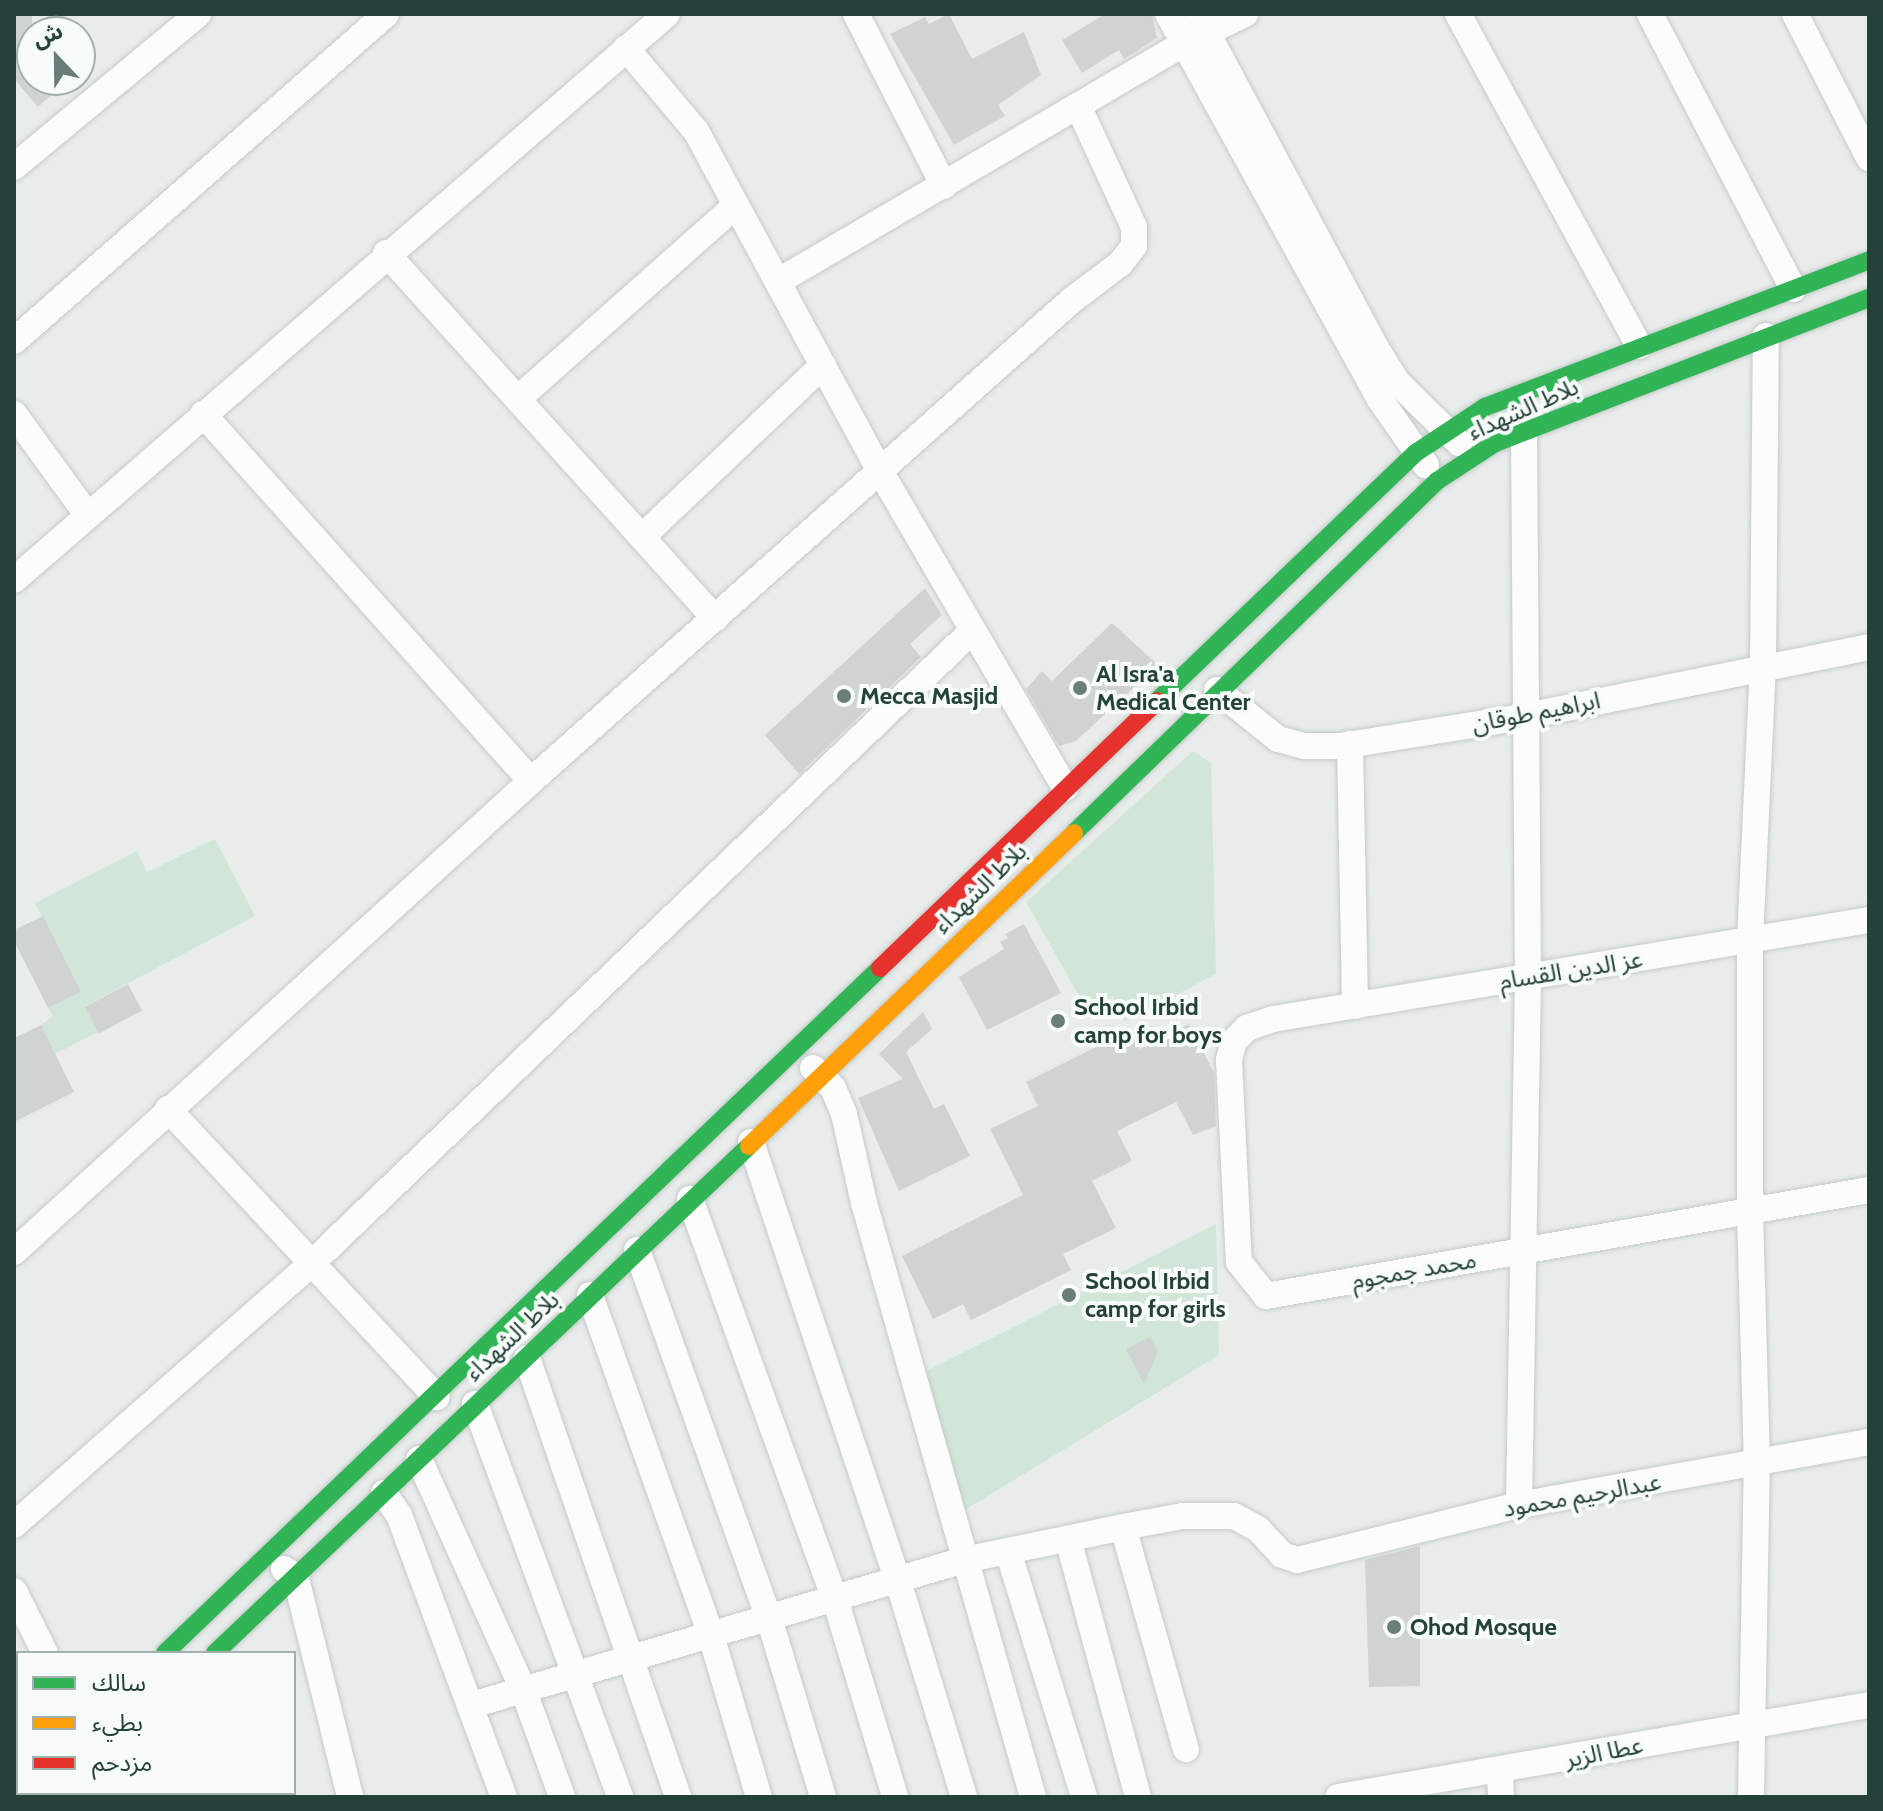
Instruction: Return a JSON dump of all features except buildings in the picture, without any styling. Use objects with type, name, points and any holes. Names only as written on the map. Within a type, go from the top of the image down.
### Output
[{"type":"main road","points":[[167,1651],[270,1558],[793,1050],[1417,452],[1447,429],[1485,407],[1869,260]]},
{"type":"main road","name":"بلاط الشهداء","points":[[217,1651],[822,1077],[1217,690],[1437,481],[1472,458],[1524,432],[1869,298]]},
{"type":"street","points":[[14,167],[198,14]]},
{"type":"street","points":[[14,341],[386,14]]},
{"type":"street","points":[[14,580],[86,513],[667,14]]},
{"type":"street","points":[[856,14],[944,186]]},
{"type":"street","points":[[1168,14],[1196,31],[1398,383],[1447,429],[1472,458]]},
{"type":"street","points":[[779,281],[1078,106],[1196,31],[1245,14]]},
{"type":"street","points":[[1458,14],[1639,346]]},
{"type":"street","points":[[1650,14],[1793,289]]},
{"type":"street","points":[[1795,14],[1869,158]]},
{"type":"street","points":[[1196,31],[1379,398],[1437,481]]},
{"type":"street","points":[[626,48],[696,131],[880,471],[971,632],[1065,788]]},
{"type":"street","points":[[14,1252],[531,781],[880,471],[1120,264],[1134,246],[1128,203],[1078,106]]},
{"type":"street","points":[[520,397],[736,205]]},
{"type":"street","points":[[386,253],[520,397],[715,619]]},
{"type":"street","points":[[1751,1797],[1748,1725],[1757,1464],[1750,1210],[1750,940],[1763,665],[1766,336]]},
{"type":"street","points":[[643,536],[823,365]]},
{"type":"street","points":[[14,414],[86,513]]},
{"type":"street","points":[[203,414],[531,781]]},
{"type":"street","points":[[1519,1505],[1528,977],[1522,717],[1524,432]]},
{"type":"street","points":[[14,1525],[311,1264],[971,632]]},
{"type":"street","name":"ابراهيم طوقان","points":[[1217,690],[1278,739],[1305,746],[1350,744],[1522,717],[1763,665],[1869,647]]},
{"type":"street","points":[[1350,744],[1355,1006]]},
{"type":"street","name":"عز الدين القسام","points":[[1273,1019],[1869,920]]},
{"type":"street","name":"محمد جمجوم","points":[[1273,1019],[1240,1034],[1229,1060],[1239,1262],[1255,1288],[1266,1296],[1869,1190]]},
{"type":"street","points":[[793,1050],[822,1077],[844,1114],[964,1560],[1033,1797]]},
{"type":"street","points":[[168,1109],[437,1397]]},
{"type":"street","points":[[751,1142],[898,1581],[964,1797]]},
{"type":"street","points":[[690,1199],[835,1599],[895,1797]]},
{"type":"street","points":[[637,1250],[769,1618],[823,1797]]},
{"type":"street","points":[[590,1295],[710,1632],[759,1797]]},
{"type":"street","points":[[527,1358],[627,1659],[678,1797]]},
{"type":"street","points":[[475,1404],[620,1797]]},
{"type":"street","name":"عبدالرحيم محمود","points":[[1123,1527],[1183,1516],[1234,1516],[1258,1529],[1282,1555],[1297,1560],[1519,1505],[1869,1442]]},
{"type":"street","points":[[419,1459],[523,1689],[562,1797]]},
{"type":"street","points":[[384,1493],[399,1515],[504,1797]]},
{"type":"street","points":[[472,1705],[710,1632],[769,1618],[964,1560],[1123,1527],[1186,1749]]},
{"type":"street","points":[[1068,1539],[1138,1797]]},
{"type":"street","points":[[1008,1551],[1084,1797]]},
{"type":"street","points":[[270,1558],[296,1578],[350,1797]]},
{"type":"street","points":[[14,1591],[44,1651]]},
{"type":"street","name":"عطا الزير","points":[[1351,1796],[1869,1705]]},
{"type":"street","points":[[1500,1770],[1501,1797]]},
{"type":"green space","points":[[1193,751],[1211,763],[1216,974],[1124,1022],[1113,997],[1087,1010],[1026,902]]},
{"type":"green space","points":[[215,839],[255,916],[85,1006],[98,1032],[55,1054],[41,1025],[53,1016],[48,1008],[81,992],[35,903],[137,851],[147,872]]},
{"type":"green space","points":[[1216,1224],[1219,1355],[958,1514],[927,1371]]},
{"type":"traffic: fast","points":[[1157,701],[1417,452],[1485,407],[1869,260]]},
{"type":"traffic: fast","points":[[1074,833],[1437,481],[1495,443],[1869,298]]},
{"type":"traffic: fast","points":[[167,1651],[880,968]]},
{"type":"traffic: fast","points":[[217,1651],[749,1146]]},
{"type":"traffic: slow","points":[[749,1146],[1074,833]]},
{"type":"traffic: jam","points":[[880,968],[1157,701]]},
{"type":"place","name":"Al Isra'a Medical Center","points":[[1080,688]]},
{"type":"place","name":"Mecca Masjid","points":[[844,696]]},
{"type":"place","name":"School Irbid camp for boys","points":[[1058,1021]]},
{"type":"place","name":"School Irbid camp for girls","points":[[1069,1295]]},
{"type":"place","name":"Ohod Mosque","points":[[1394,1627]]}]
